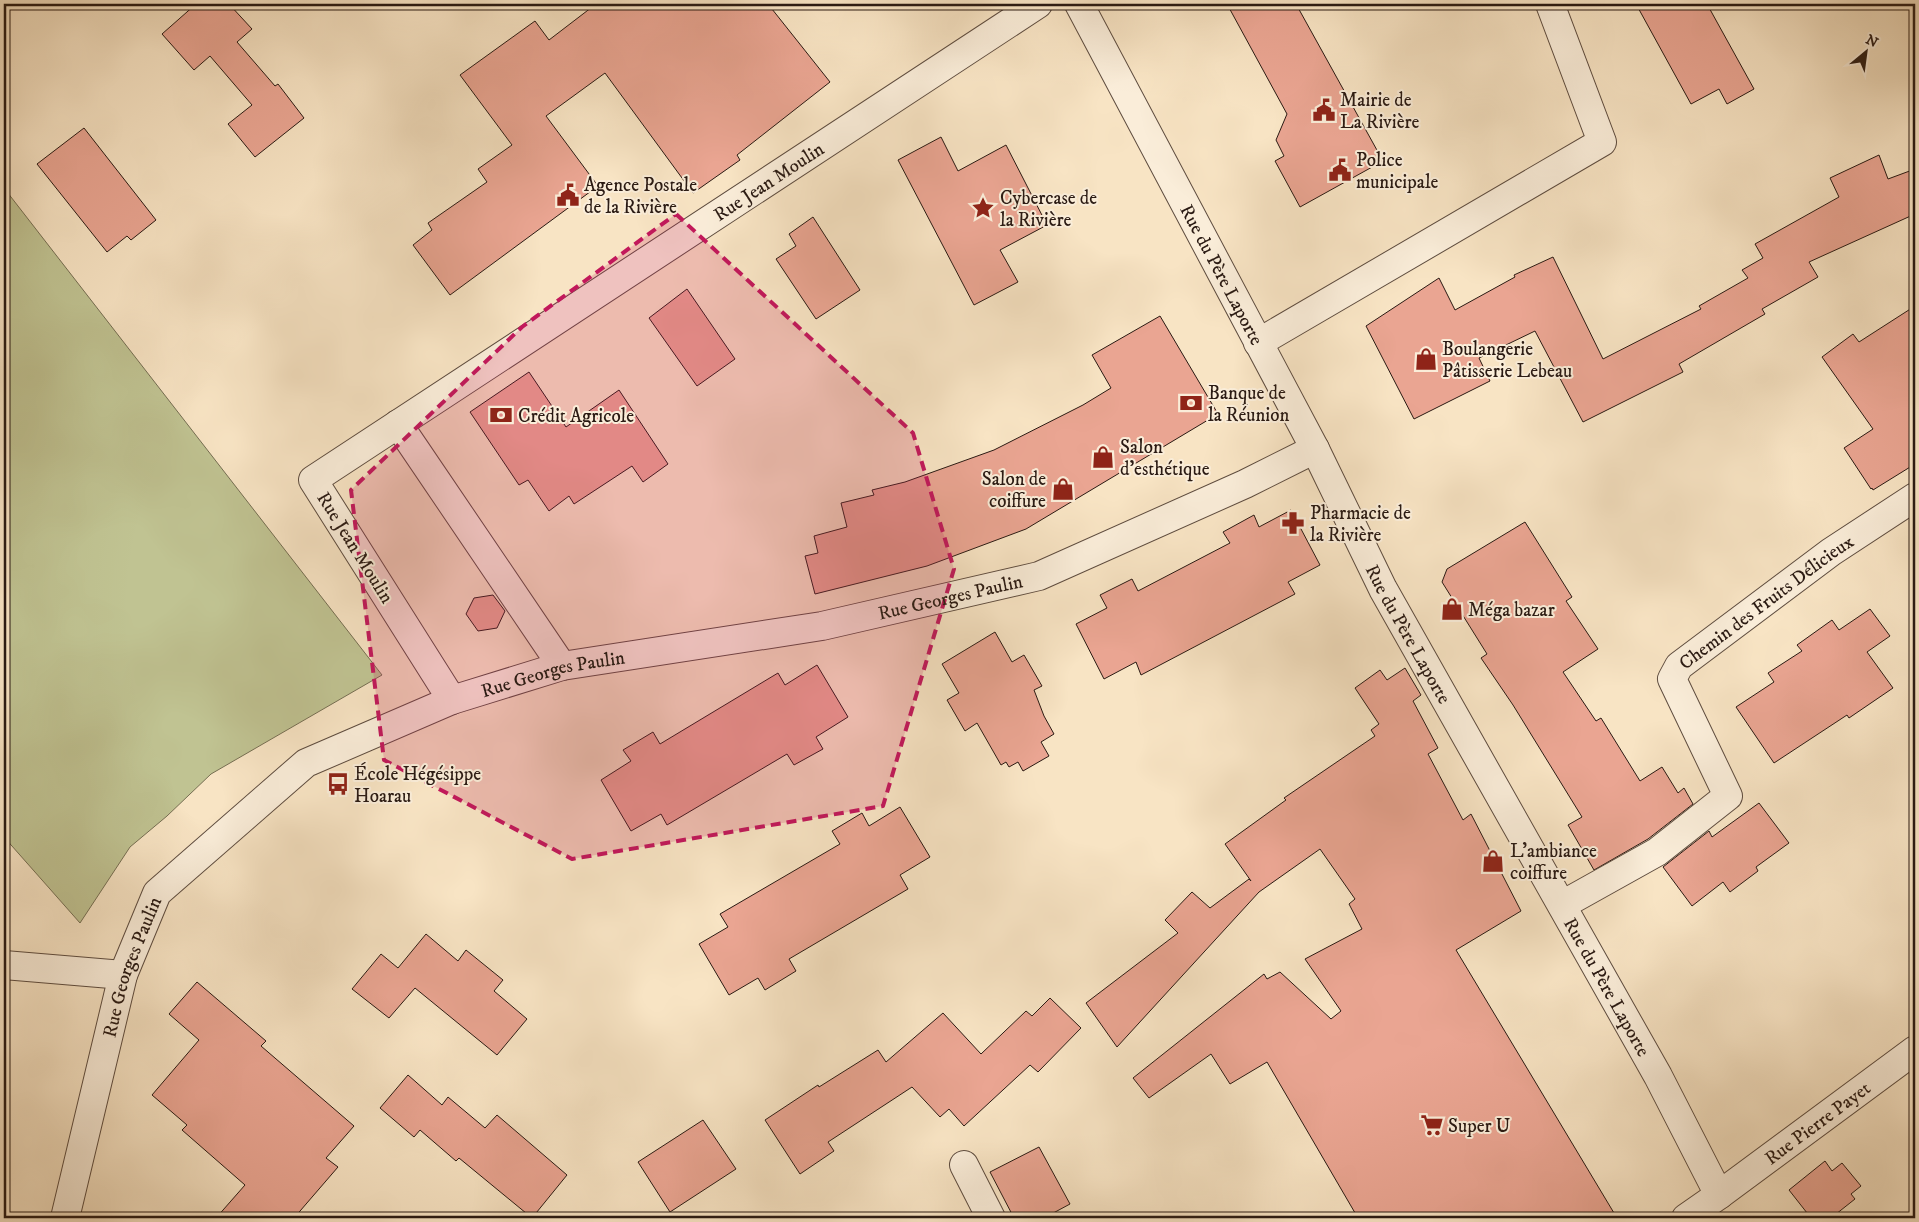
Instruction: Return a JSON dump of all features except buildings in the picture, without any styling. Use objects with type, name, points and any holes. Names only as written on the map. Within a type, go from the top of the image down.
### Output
[{"type":"street","name":"Rue Jean Moulin","points":[[452,700],[313,480],[1038,4]]},
{"type":"street","name":"Rue du Père Laporte","points":[[1078,4],[1315,449],[1383,589],[1658,1076],[1719,1195]]},
{"type":"street","points":[[1258,343],[1602,142],[1550,4]]},
{"type":"street","points":[[398,424],[562,666]]},
{"type":"street","name":"Rue Georges Paulin","points":[[65,1218],[123,975],[156,893],[306,763],[452,700],[562,666],[822,626],[1039,576],[1245,484],[1315,449]]},
{"type":"street","name":"Chemin des Fruits Délicieux","points":[[1562,905],[1657,852],[1728,796],[1672,679],[1679,666],[1831,552],[1915,496]]},
{"type":"street","points":[[4,965],[123,975]]},
{"type":"street","name":"Rue Pierre Payet","points":[[1719,1195],[1915,1050]]},
{"type":"street","points":[[964,1165],[991,1218]]},
{"type":"street","points":[[1686,1218],[1719,1195]]},
{"type":"highlighted area","points":[[676,214],[913,433],[954,569],[883,806],[572,859],[384,760],[351,490],[522,327]]},
{"type":"green space","points":[[4,188],[382,675],[211,774],[167,816],[130,847],[80,923],[4,837]]},
{"type":"place","name":"Mairie de La Rivière","points":[[1324,110]]},
{"type":"place","name":"Police municipale","points":[[1340,170]]},
{"type":"place","name":"Agence Postale de la Rivière","points":[[568,195]]},
{"type":"place","name":"Cybercase de la Rivière","points":[[983,208]]},
{"type":"place","name":"Boulangerie Pâtisserie Lebeau","points":[[1426,359]]},
{"type":"place","name":"Banque de la Réunion","points":[[1191,403]]},
{"type":"place","name":"Crédit Agricole","points":[[501,415]]},
{"type":"place","name":"Salon d'esthétique","points":[[1103,457]]},
{"type":"place","name":"Salon de coiffure","points":[[1063,489]]},
{"type":"place","name":"Pharmacie de la Rivière","points":[[1293,523]]},
{"type":"place","name":"Méga bazar","points":[[1452,609]]},
{"type":"place","name":"École Hégésippe Hoarau","points":[[338,784]]},
{"type":"place","name":"L'ambiance coiffure","points":[[1493,861]]},
{"type":"place","name":"Super U","points":[[1432,1125]]}]
